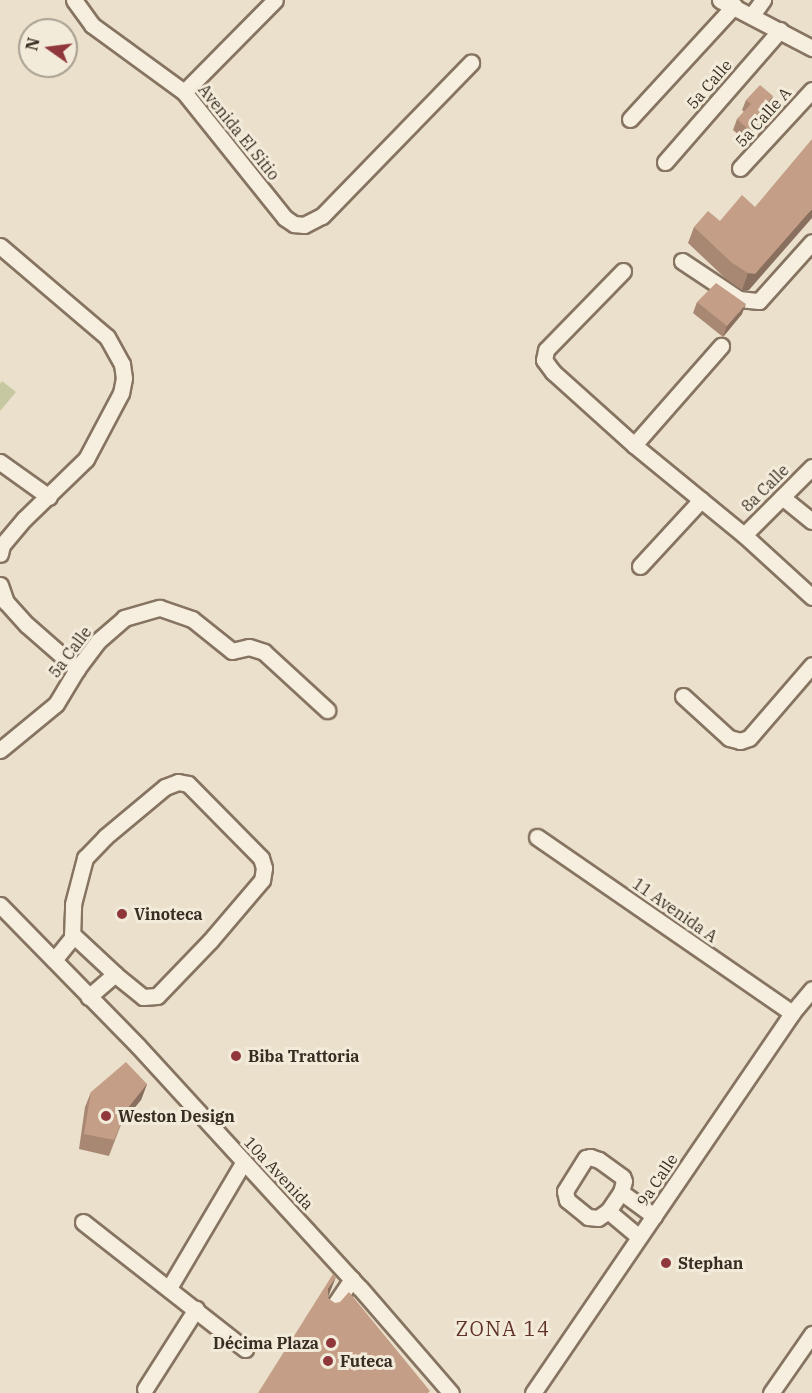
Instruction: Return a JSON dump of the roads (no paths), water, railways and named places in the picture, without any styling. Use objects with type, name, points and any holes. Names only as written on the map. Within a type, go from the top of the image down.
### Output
[{"type":"street","name":"Avenida El Sitio","points":[[74,0],[92,25],[184,92],[285,218],[294,224],[304,225],[322,216],[471,63]]},
{"type":"street","points":[[184,92],[275,0]]},
{"type":"street","points":[[752,15],[763,0]]},
{"type":"street","points":[[630,119],[727,3],[812,48]]},
{"type":"street","name":"5a Calle","points":[[665,162],[780,30]]},
{"type":"street","name":"5a Calle A","points":[[740,168],[812,90]]},
{"type":"street","points":[[682,261],[739,299],[759,301],[812,242]]},
{"type":"street","points":[[0,246],[107,337],[122,364],[124,378],[121,393],[86,459],[17,528],[2,545],[0,554]]},
{"type":"street","points":[[623,271],[546,350],[544,360],[553,372],[634,445],[744,535],[812,597]]},
{"type":"street","points":[[634,445],[721,346]]},
{"type":"street","points":[[0,462],[49,497]]},
{"type":"street","name":"8a Calle","points":[[744,535],[812,467]]},
{"type":"street","points":[[782,497],[812,521]]},
{"type":"street","points":[[640,566],[701,500]]},
{"type":"street","points":[[0,585],[6,602],[27,625],[77,669]]},
{"type":"street","name":"5a Calle","points":[[0,750],[56,704],[77,669],[98,641],[124,618],[160,608],[192,619],[232,651],[249,646],[264,651],[327,710]]},
{"type":"street","points":[[683,696],[729,738],[740,741],[749,738],[812,665]]},
{"type":"street","points":[[54,960],[70,942],[73,904],[85,858],[105,837],[165,788],[178,782],[188,783],[261,858],[264,868],[262,880],[210,941],[157,996],[143,997],[72,934]]},
{"type":"street","name":"11 Avenida A","points":[[537,837],[792,1013]]},
{"type":"street","name":"10a Avenida","points":[[0,905],[359,1281],[451,1393]]},
{"type":"street","points":[[89,997],[115,974]]},
{"type":"street","name":"9a Calle","points":[[533,1393],[792,1013],[812,989]]},
{"type":"street","points":[[590,1157],[599,1160],[622,1177],[621,1192],[608,1210],[598,1218],[588,1217],[567,1200],[565,1191],[568,1182],[586,1158],[590,1157]]},
{"type":"street","points":[[169,1288],[244,1161]]},
{"type":"street","points":[[621,1192],[654,1216]]},
{"type":"street","points":[[608,1210],[639,1237]]},
{"type":"street","points":[[83,1222],[245,1349]]},
{"type":"street","points":[[329,1313],[359,1281]]},
{"type":"street","points":[[145,1389],[196,1309]]},
{"type":"street","points":[[771,1393],[812,1334]]},
{"type":"place","name":"Vinoteca","points":[[122,914]]},
{"type":"place","name":"Biba Trattoria","points":[[236,1056]]},
{"type":"place","name":"Weston Design","points":[[106,1116]]},
{"type":"place","name":"Stephan","points":[[666,1263]]},
{"type":"place","name":"Décima Plaza","points":[[331,1343]]},
{"type":"place","name":"Futeca","points":[[328,1361]]},
{"type":"district","name":"ZONA 14","points":[[503,1328]]}]
